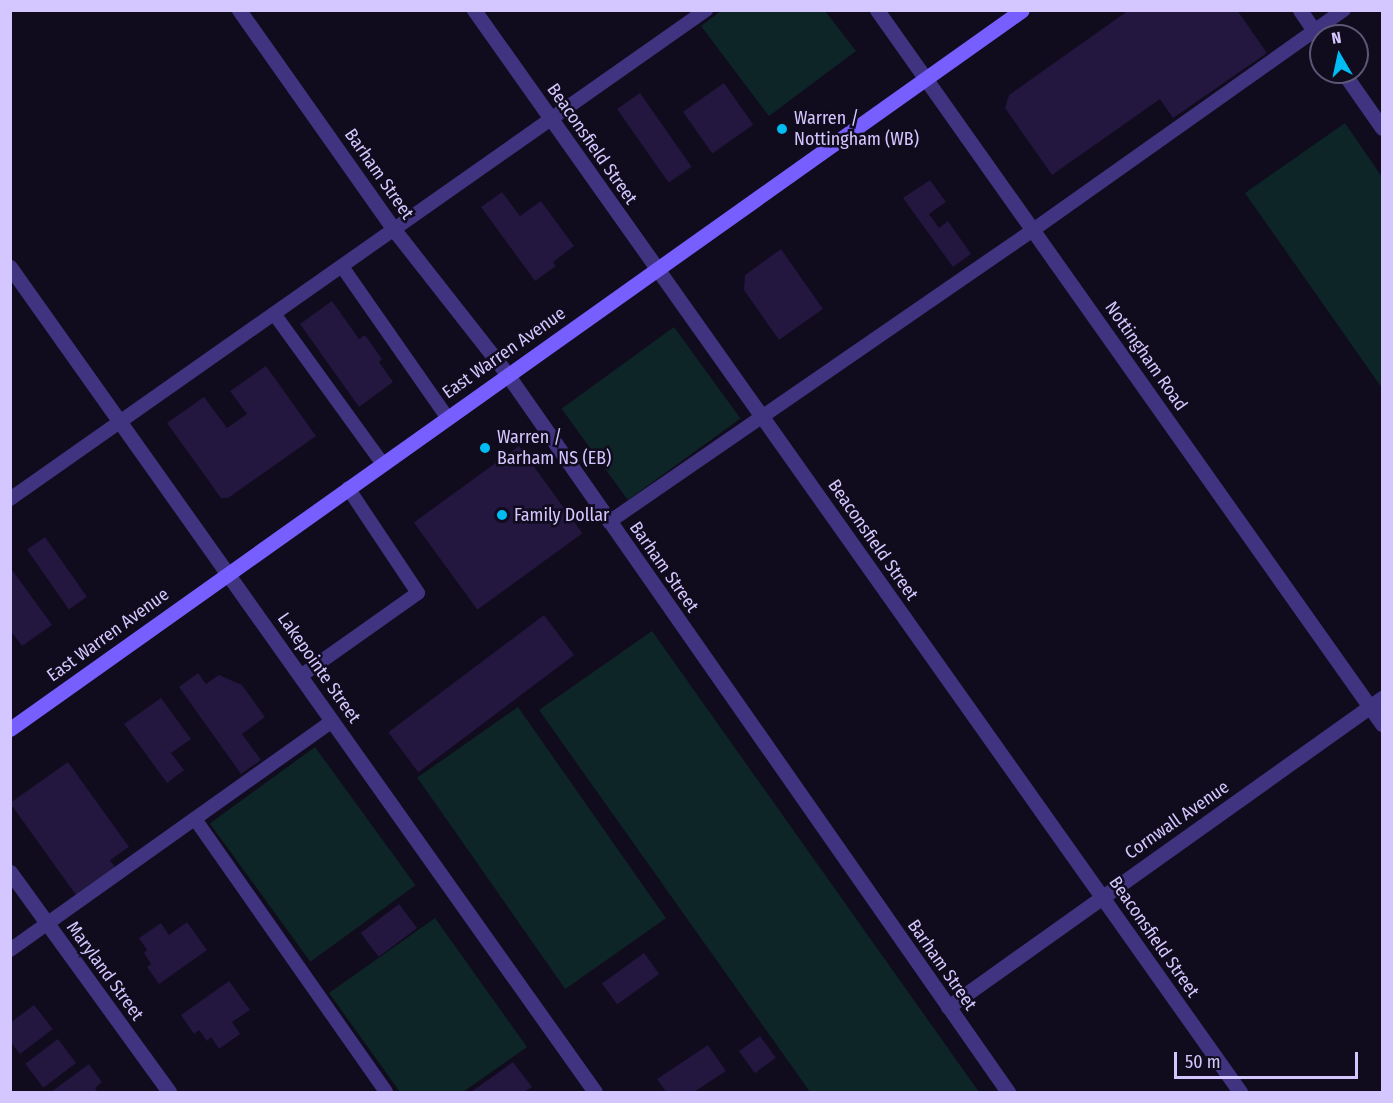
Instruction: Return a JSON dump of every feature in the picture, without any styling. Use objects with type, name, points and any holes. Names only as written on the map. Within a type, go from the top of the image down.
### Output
[{"type":"main road","name":"East Warren Avenue","points":[[10,729],[1022,10]]},
{"type":"street","name":"Barham Street","points":[[239,10],[395,231],[507,375],[1008,1092]]},
{"type":"street","name":"Beaconsfield Street","points":[[474,10],[1240,1092]]},
{"type":"street","name":"Nottingham Road","points":[[877,10],[1033,230],[1376,702],[1383,724]]},
{"type":"street","points":[[1300,10],[1310,24]]},
{"type":"street","points":[[1352,84],[1383,128]]},
{"type":"street","name":"Lakepointe Street","points":[[10,267],[302,675],[332,721],[595,1092]]},
{"type":"street","name":"Cornwall Avenue","points":[[948,1007],[1376,702]]},
{"type":"street","name":"Maryland Street","points":[[10,872],[169,1092]]},
{"type":"lane","points":[[10,499],[343,268],[706,10]]},
{"type":"lane","points":[[1330,24],[1344,10]]},
{"type":"lane","points":[[609,522],[1309,42]]},
{"type":"lane","points":[[343,268],[447,417]]},
{"type":"lane","points":[[275,315],[382,463]]},
{"type":"lane","points":[[302,675],[418,593],[348,488]]},
{"type":"lane","points":[[10,950],[332,721]]},
{"type":"lane","points":[[195,819],[386,1092]]},
{"type":"green space","points":[[722,10],[825,11],[856,51],[769,116],[701,26]]},
{"type":"green space","points":[[1345,123],[1382,177],[1382,388],[1245,193]]},
{"type":"green space","points":[[674,327],[740,418],[628,500],[562,409]]},
{"type":"green space","points":[[652,631],[979,1092],[810,1092],[539,710]]},
{"type":"green space","points":[[518,707],[666,918],[565,989],[417,778]]},
{"type":"green space","points":[[315,747],[416,885],[310,962],[210,823]]},
{"type":"green space","points":[[435,918],[527,1047],[463,1092],[400,1092],[329,993]]},
{"type":"building","points":[[1129,10],[1237,10],[1267,53],[1173,118],[1160,99],[1052,175],[1005,108],[1009,95]]},
{"type":"building","points":[[724,83],[753,125],[712,153],[683,112]]},
{"type":"building","points":[[640,93],[692,167],[669,183],[617,109]]},
{"type":"building","points":[[930,180],[946,202],[929,214],[939,228],[948,221],[971,254],[953,267],[903,198]]},
{"type":"building","points":[[502,192],[520,216],[541,201],[574,246],[553,262],[556,266],[535,281],[481,207]]},
{"type":"building","points":[[781,249],[823,309],[779,340],[744,290],[745,275]]},
{"type":"building","points":[[332,301],[359,339],[365,335],[382,359],[379,362],[393,382],[359,407],[300,324]]},
{"type":"building","points":[[266,366],[316,436],[228,498],[221,498],[167,423],[204,397],[227,428],[247,414],[230,391]]},
{"type":"building","points":[[519,446],[582,533],[477,610],[414,522]]},
{"type":"building","points":[[45,537],[87,597],[69,609],[27,550]]},
{"type":"building","points":[[10,567],[52,625],[22,646],[10,630]]},
{"type":"building","points":[[544,615],[574,655],[418,772],[388,732]]},
{"type":"building","points":[[198,673],[206,684],[219,675],[242,685],[265,717],[242,734],[261,760],[241,774],[179,687]]},
{"type":"building","points":[[161,698],[191,739],[171,753],[184,770],[167,783],[124,724]]},
{"type":"building","points":[[68,762],[129,847],[110,860],[115,867],[76,895],[10,803]]},
{"type":"building","points":[[399,904],[417,928],[379,957],[361,933]]},
{"type":"building","points":[[187,922],[207,950],[159,984],[147,967],[151,964],[144,953],[147,950],[139,938],[161,923],[169,935]]},
{"type":"building","points":[[644,953],[659,974],[617,1005],[602,984]]},
{"type":"building","points":[[229,981],[250,1010],[232,1022],[240,1034],[219,1049],[211,1037],[207,1041],[199,1030],[194,1034],[181,1015]]},
{"type":"building","points":[[34,1005],[53,1029],[20,1054],[10,1041],[10,1023]]},
{"type":"building","points":[[760,1036],[776,1058],[755,1073],[739,1051]]},
{"type":"building","points":[[58,1039],[76,1063],[43,1088],[25,1064]]},
{"type":"building","points":[[708,1045],[726,1071],[694,1092],[666,1092],[657,1079]]},
{"type":"building","points":[[513,1062],[532,1087],[524,1092],[471,1092]]},
{"type":"building","points":[[89,1064],[102,1082],[95,1088],[98,1092],[51,1092]]},
{"type":"place","name":"Warren / Nottingham (WB)","points":[[782,129]]},
{"type":"place","name":"Warren / Barham NS (EB)","points":[[485,448]]},
{"type":"place","name":"Family Dollar","points":[[502,515]]}]
